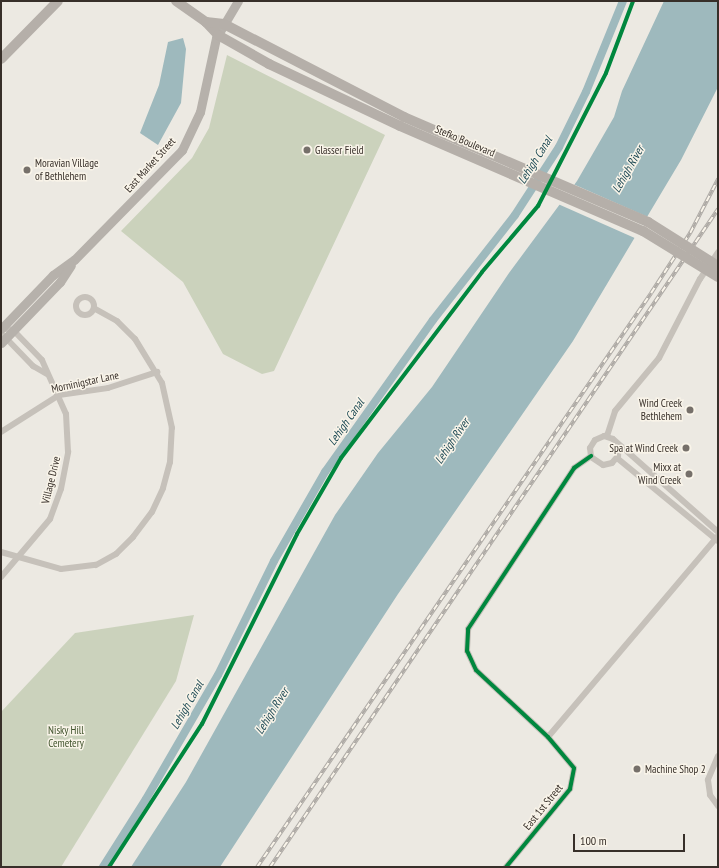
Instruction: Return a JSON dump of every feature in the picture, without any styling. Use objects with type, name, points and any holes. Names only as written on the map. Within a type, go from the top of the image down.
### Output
[{"type":"main road","points":[[1,58],[58,1]]},
{"type":"main road","name":"Stefko Boulevard","points":[[176,1],[206,22],[218,35],[311,86],[402,121],[648,222],[718,266]]},
{"type":"main road","name":"Stefko Boulevard","points":[[206,22],[224,24],[402,121],[643,231],[718,277]]},
{"type":"street","name":"East Market Street","points":[[1,328],[53,275],[74,260],[182,150],[200,112],[218,35],[238,1]]},
{"type":"street","points":[[607,436],[615,411],[659,358],[700,279],[718,252]]},
{"type":"street","name":"East Market Street","points":[[3,341],[60,282],[74,260]]},
{"type":"street","points":[[1,552],[61,569],[96,565],[116,554],[145,523],[164,488],[172,449],[171,412],[157,372],[127,330],[94,308]]},
{"type":"street","points":[[3,341],[1,328],[13,330]]},
{"type":"street","name":"Village Drive","points":[[1,577],[50,519],[61,489],[68,446],[66,414],[59,395],[47,374],[42,360],[13,330]]},
{"type":"street","name":"Village Drive","points":[[3,341],[33,366],[47,374]]},
{"type":"street","name":"Morninigstar Lane","points":[[1,432],[59,395],[108,388],[157,372]]},
{"type":"street","points":[[619,446],[617,458],[612,464],[603,466],[591,456],[592,443],[599,437],[607,436],[619,446],[718,532]]},
{"type":"street","name":"East 1st Street","points":[[506,867],[570,789],[574,778],[571,760],[476,670],[467,651],[468,629],[574,468],[591,456]]},
{"type":"street","points":[[548,737],[717,538],[617,458]]},
{"type":"street","points":[[718,756],[708,780],[710,795],[718,806]]},
{"type":"green space","name":"Glasser Field","points":[[227,55],[385,135],[274,371],[262,374],[223,354],[183,282],[121,231],[192,158],[209,128]]},
{"type":"green space","name":"Nisky Hill Cemetery","points":[[194,615],[176,681],[61,867],[1,867],[1,712],[75,633]]},
{"type":"water","name":"Lehigh River","points":[[664,1],[718,1],[718,87],[681,160],[573,341],[398,594],[220,867],[131,867],[186,782],[335,515],[378,453],[432,387],[509,273],[577,181],[614,117],[622,91]]},
{"type":"water","points":[[183,38],[186,49],[181,103],[158,145],[140,133],[159,85],[168,42]]},
{"type":"pier","points":[[573,184],[650,218],[637,239],[558,204]]},
{"type":"waterway","name":"Lehigh Canal","points":[[103,867],[146,799],[218,675],[274,561],[325,472],[433,320],[515,215],[559,147],[586,92],[623,1]]},
{"type":"railway","points":[[257,867],[651,293],[690,233],[718,179]]},
{"type":"railway","points":[[270,867],[718,209]]},
{"type":"cycle path","points":[[109,867],[202,724],[297,534],[341,458],[482,272],[538,206],[606,73],[633,1]]},
{"type":"cycle path","points":[[506,867],[570,789],[574,768],[548,737],[476,670],[467,651],[468,629],[574,468],[591,456]]},
{"type":"place","name":"Glasser Field","points":[[307,150]]},
{"type":"place","name":"Moravian Village of Bethlehem","points":[[27,170]]},
{"type":"place","name":"Wind Creek Bethlehem","points":[[690,410]]},
{"type":"place","name":"Spa at Wind Creek","points":[[686,448]]},
{"type":"place","name":"Mixx at Wind Creek","points":[[689,474]]},
{"type":"place","name":"Machine Shop 2","points":[[637,769]]}]
